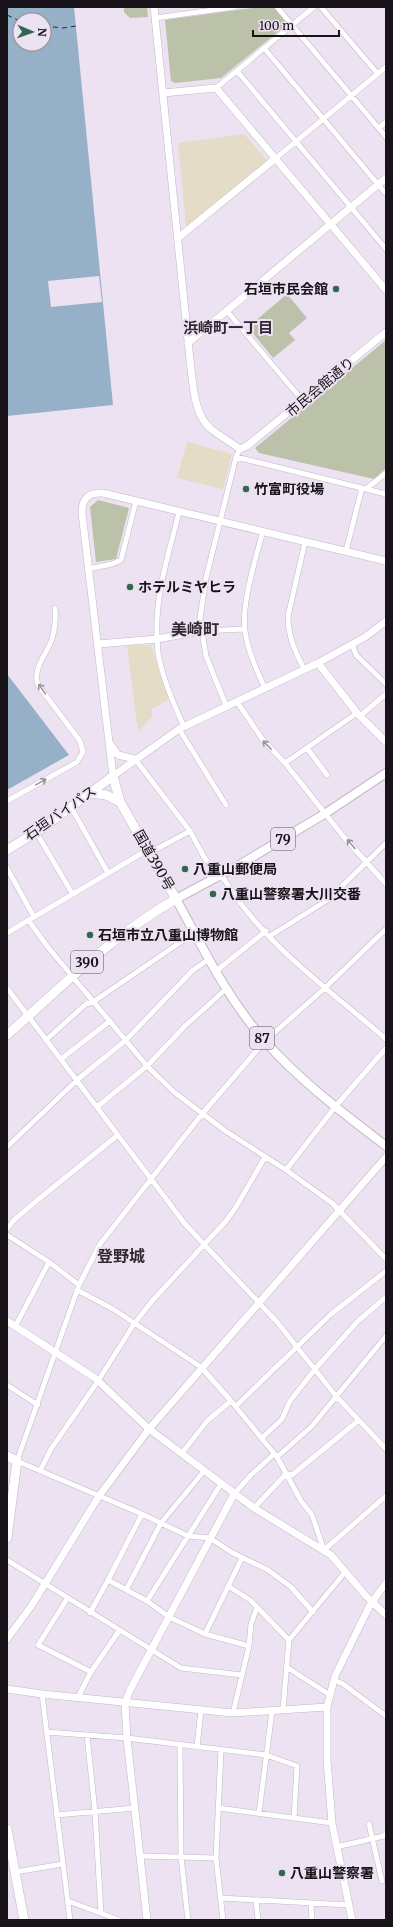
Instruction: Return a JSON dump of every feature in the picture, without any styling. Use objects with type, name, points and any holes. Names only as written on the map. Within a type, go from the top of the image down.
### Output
[{"type":"highway","name":"石垣バイパス","points":[[7,850],[36,832],[113,776]]},
{"type":"highway","name":"国道390号","points":[[7,1035],[72,975],[119,937],[176,899],[120,802],[113,776]]},
{"type":"highway","points":[[90,793],[106,795],[120,802]]},
{"type":"highway","points":[[7,1456],[17,1461],[7,1538]]},
{"type":"highway","points":[[7,1829],[24,1920]]},
{"type":"main road","name":"79","points":[[176,899],[219,877],[326,813],[386,773]]},
{"type":"main road","name":"87","points":[[176,899],[215,972],[265,1041],[310,1086],[386,1146]]},
{"type":"street","points":[[154,7],[194,393],[200,412],[210,428],[240,449],[236,457],[219,521],[202,600],[201,631],[210,668],[227,708]]},
{"type":"street","points":[[155,18],[235,7]]},
{"type":"street","points":[[277,7],[386,137]]},
{"type":"street","points":[[163,94],[216,88],[314,7]]},
{"type":"street","points":[[321,7],[378,74]]},
{"type":"street","points":[[264,48],[386,194]]},
{"type":"street","points":[[178,238],[386,66]]},
{"type":"street","points":[[237,71],[386,249]]},
{"type":"street","points":[[216,88],[386,290]]},
{"type":"street","points":[[379,128],[386,122]]},
{"type":"street","points":[[188,343],[386,178]]},
{"type":"street","points":[[226,310],[303,401]]},
{"type":"street","name":"市民会館通り","points":[[240,449],[253,442],[386,332]]},
{"type":"street","points":[[236,457],[386,494]]},
{"type":"street","points":[[346,551],[364,488],[386,473]]},
{"type":"street","points":[[113,776],[82,512],[86,498],[95,493],[136,501],[386,561]]},
{"type":"street","points":[[88,569],[112,564],[121,560],[136,501]]},
{"type":"street","points":[[179,512],[159,591],[157,638],[158,657],[182,728],[226,805]]},
{"type":"street","points":[[263,531],[250,583],[244,629],[253,662],[265,688]]},
{"type":"street","points":[[304,669],[292,645],[288,625],[288,616],[305,542]]},
{"type":"street","points":[[7,802],[77,762],[83,752],[80,741],[38,685],[36,678],[38,669],[52,638],[55,608]]},
{"type":"street","points":[[113,776],[135,759],[182,728],[227,708],[318,663],[352,644],[386,622]]},
{"type":"street","points":[[98,644],[157,638],[201,631],[244,629]]},
{"type":"street","points":[[352,644],[356,656],[386,684]]},
{"type":"street","points":[[318,663],[358,714],[386,742]]},
{"type":"street","points":[[285,763],[386,694]]},
{"type":"street","points":[[237,702],[263,740],[285,763],[366,862],[386,884]]},
{"type":"street","points":[[109,741],[118,755],[135,759],[190,831],[204,857],[219,877],[224,879],[237,899],[270,936],[294,960],[386,1039]]},
{"type":"street","points":[[307,748],[327,775]]},
{"type":"street","points":[[71,807],[108,873]]},
{"type":"street","points":[[7,934],[72,893],[144,852],[150,852],[190,831]]},
{"type":"street","points":[[36,832],[72,893]]},
{"type":"street","points":[[270,936],[329,898],[386,843]]},
{"type":"street","points":[[7,868],[34,917]]},
{"type":"street","points":[[29,921],[47,946],[147,1066],[174,1092],[244,1144],[286,1170],[332,1203],[386,1259]]},
{"type":"street","points":[[313,1612],[291,1586],[268,1570],[242,1558],[210,1538],[188,1536],[142,1514],[17,1461],[38,1405],[54,1352],[78,1288],[100,1244],[202,1114],[265,1041],[326,987],[386,929]]},
{"type":"street","points":[[215,972],[266,931]]},
{"type":"street","points":[[46,1040],[86,1004],[93,1002],[194,933]]},
{"type":"street","points":[[7,1146],[78,1080],[126,1040],[193,970],[208,960]]},
{"type":"street","points":[[7,988],[78,1080],[150,1179],[185,1224],[258,1302],[297,1347],[336,1396],[386,1449]]},
{"type":"street","points":[[97,1107],[147,1066],[184,1026],[226,988]]},
{"type":"street","points":[[61,1059],[110,1021]]},
{"type":"street","points":[[286,1170],[335,1107],[386,1048]]},
{"type":"street","points":[[7,1229],[25,1210],[118,1135]]},
{"type":"street","points":[[40,1470],[51,1449],[98,1381],[134,1324],[191,1257],[205,1245],[236,1207],[265,1157]]},
{"type":"street","points":[[7,1639],[45,1585],[99,1496],[149,1429],[201,1367],[386,1157]]},
{"type":"street","points":[[7,1235],[49,1262],[78,1288],[113,1309],[201,1367],[236,1406],[275,1456],[312,1515],[324,1550]]},
{"type":"street","points":[[49,1262],[10,1325],[98,1381],[149,1429],[234,1494],[254,1508],[331,1554],[372,1602],[386,1615]]},
{"type":"street","points":[[236,1406],[330,1315],[386,1271]]},
{"type":"street","points":[[262,1438],[269,1434],[282,1419],[290,1401],[315,1369],[358,1322],[386,1297]]},
{"type":"street","points":[[147,1920],[127,1738],[125,1703],[234,1494],[251,1475],[312,1426],[386,1336]]},
{"type":"street","points":[[7,1385],[38,1405]]},
{"type":"street","points":[[181,1454],[208,1420],[231,1400]]},
{"type":"street","points":[[286,1474],[292,1475],[359,1420]]},
{"type":"street","points":[[126,1590],[161,1523],[204,1471]]},
{"type":"street","points":[[254,1508],[286,1474]]},
{"type":"street","points":[[147,1601],[220,1484]]},
{"type":"street","points":[[324,1550],[386,1496]]},
{"type":"street","points":[[90,1613],[142,1514]]},
{"type":"street","points":[[205,1634],[242,1558]]},
{"type":"street","points":[[7,1560],[118,1631],[181,1668],[242,1675]]},
{"type":"street","points":[[283,1709],[288,1668],[289,1640],[346,1571]]},
{"type":"street","points":[[108,1580],[147,1601],[169,1617],[205,1634],[249,1646]]},
{"type":"street","points":[[352,1920],[332,1823],[327,1760],[327,1707],[334,1680],[372,1602],[386,1583]]},
{"type":"street","points":[[228,1586],[250,1600],[289,1640]]},
{"type":"street","points":[[67,1599],[38,1645],[91,1672]]},
{"type":"street","points":[[233,1713],[249,1646],[251,1624],[257,1607]]},
{"type":"street","points":[[78,1697],[91,1672],[118,1631]]},
{"type":"street","points":[[288,1668],[330,1695]]},
{"type":"street","points":[[334,1680],[342,1684],[386,1716]]},
{"type":"street","points":[[7,1689],[125,1703],[233,1713],[327,1707]]},
{"type":"street","points":[[42,1694],[70,1920]]},
{"type":"street","points":[[197,1747],[201,1710]]},
{"type":"street","points":[[259,1813],[272,1711]]},
{"type":"street","points":[[46,1732],[127,1738],[180,1746],[266,1754],[297,1766],[294,1818]]},
{"type":"street","points":[[87,1735],[95,1812],[101,1913]]},
{"type":"street","points":[[180,1746],[181,1857],[188,1920]]},
{"type":"street","points":[[221,1750],[216,1858],[223,1920]]},
{"type":"street","points":[[56,1815],[135,1808]]},
{"type":"street","points":[[218,1808],[332,1823]]},
{"type":"street","points":[[369,1824],[382,1881]]},
{"type":"street","points":[[336,1847],[386,1834]]},
{"type":"street","points":[[141,1856],[216,1858]]},
{"type":"street","points":[[15,1872],[63,1864]]},
{"type":"street","points":[[221,1898],[349,1905]]},
{"type":"street","points":[[256,1900],[258,1920]]},
{"type":"street","points":[[68,1901],[119,1920]]},
{"type":"street","points":[[311,1904],[312,1920]]},
{"type":"shaded area","points":[[244,134],[267,160],[188,227],[186,226],[178,143]]},
{"type":"shaded area","points":[[187,442],[232,454],[223,489],[177,478]]},
{"type":"shaded area","points":[[151,645],[169,699],[152,709],[152,717],[138,731],[127,646]]},
{"type":"green space","points":[[124,7],[147,7],[148,17],[130,18],[124,12]]},
{"type":"green space","points":[[259,7],[274,8],[286,22],[285,26],[221,78],[175,83],[171,81],[165,20]]},
{"type":"green space","points":[[287,294],[307,318],[289,333],[295,340],[273,358],[248,327]]},
{"type":"green space","points":[[386,340],[386,468],[374,479],[259,453],[255,448]]},
{"type":"green space","points":[[98,500],[129,508],[116,559],[96,562],[90,507]]},
{"type":"water","points":[[7,7],[74,7],[113,405],[7,416]]},
{"type":"water","points":[[7,674],[69,755],[7,790]]},
{"type":"pier","points":[[99,276],[102,302],[51,307],[48,281]]},
{"type":"ferry route","points":[[7,15],[12,17]]},
{"type":"ferry route","points":[[52,27],[63,28],[76,26]]},
{"type":"place","name":"石垣市民会館","points":[[336,289]]},
{"type":"place","name":"竹富町役場","points":[[246,489]]},
{"type":"place","name":"ホテルミヤヒラ","points":[[130,587]]},
{"type":"place","name":"八重山郵便局","points":[[185,869]]},
{"type":"place","name":"八重山警察署大川交番","points":[[213,894]]},
{"type":"place","name":"石垣市立八重山博物館","points":[[90,935]]},
{"type":"place","name":"八重山警察署","points":[[282,1873]]},
{"type":"district","name":"浜崎町一丁目","points":[[228,328]]},
{"type":"district","name":"美崎町","points":[[195,629]]},
{"type":"district","name":"登野城","points":[[121,1256]]}]
